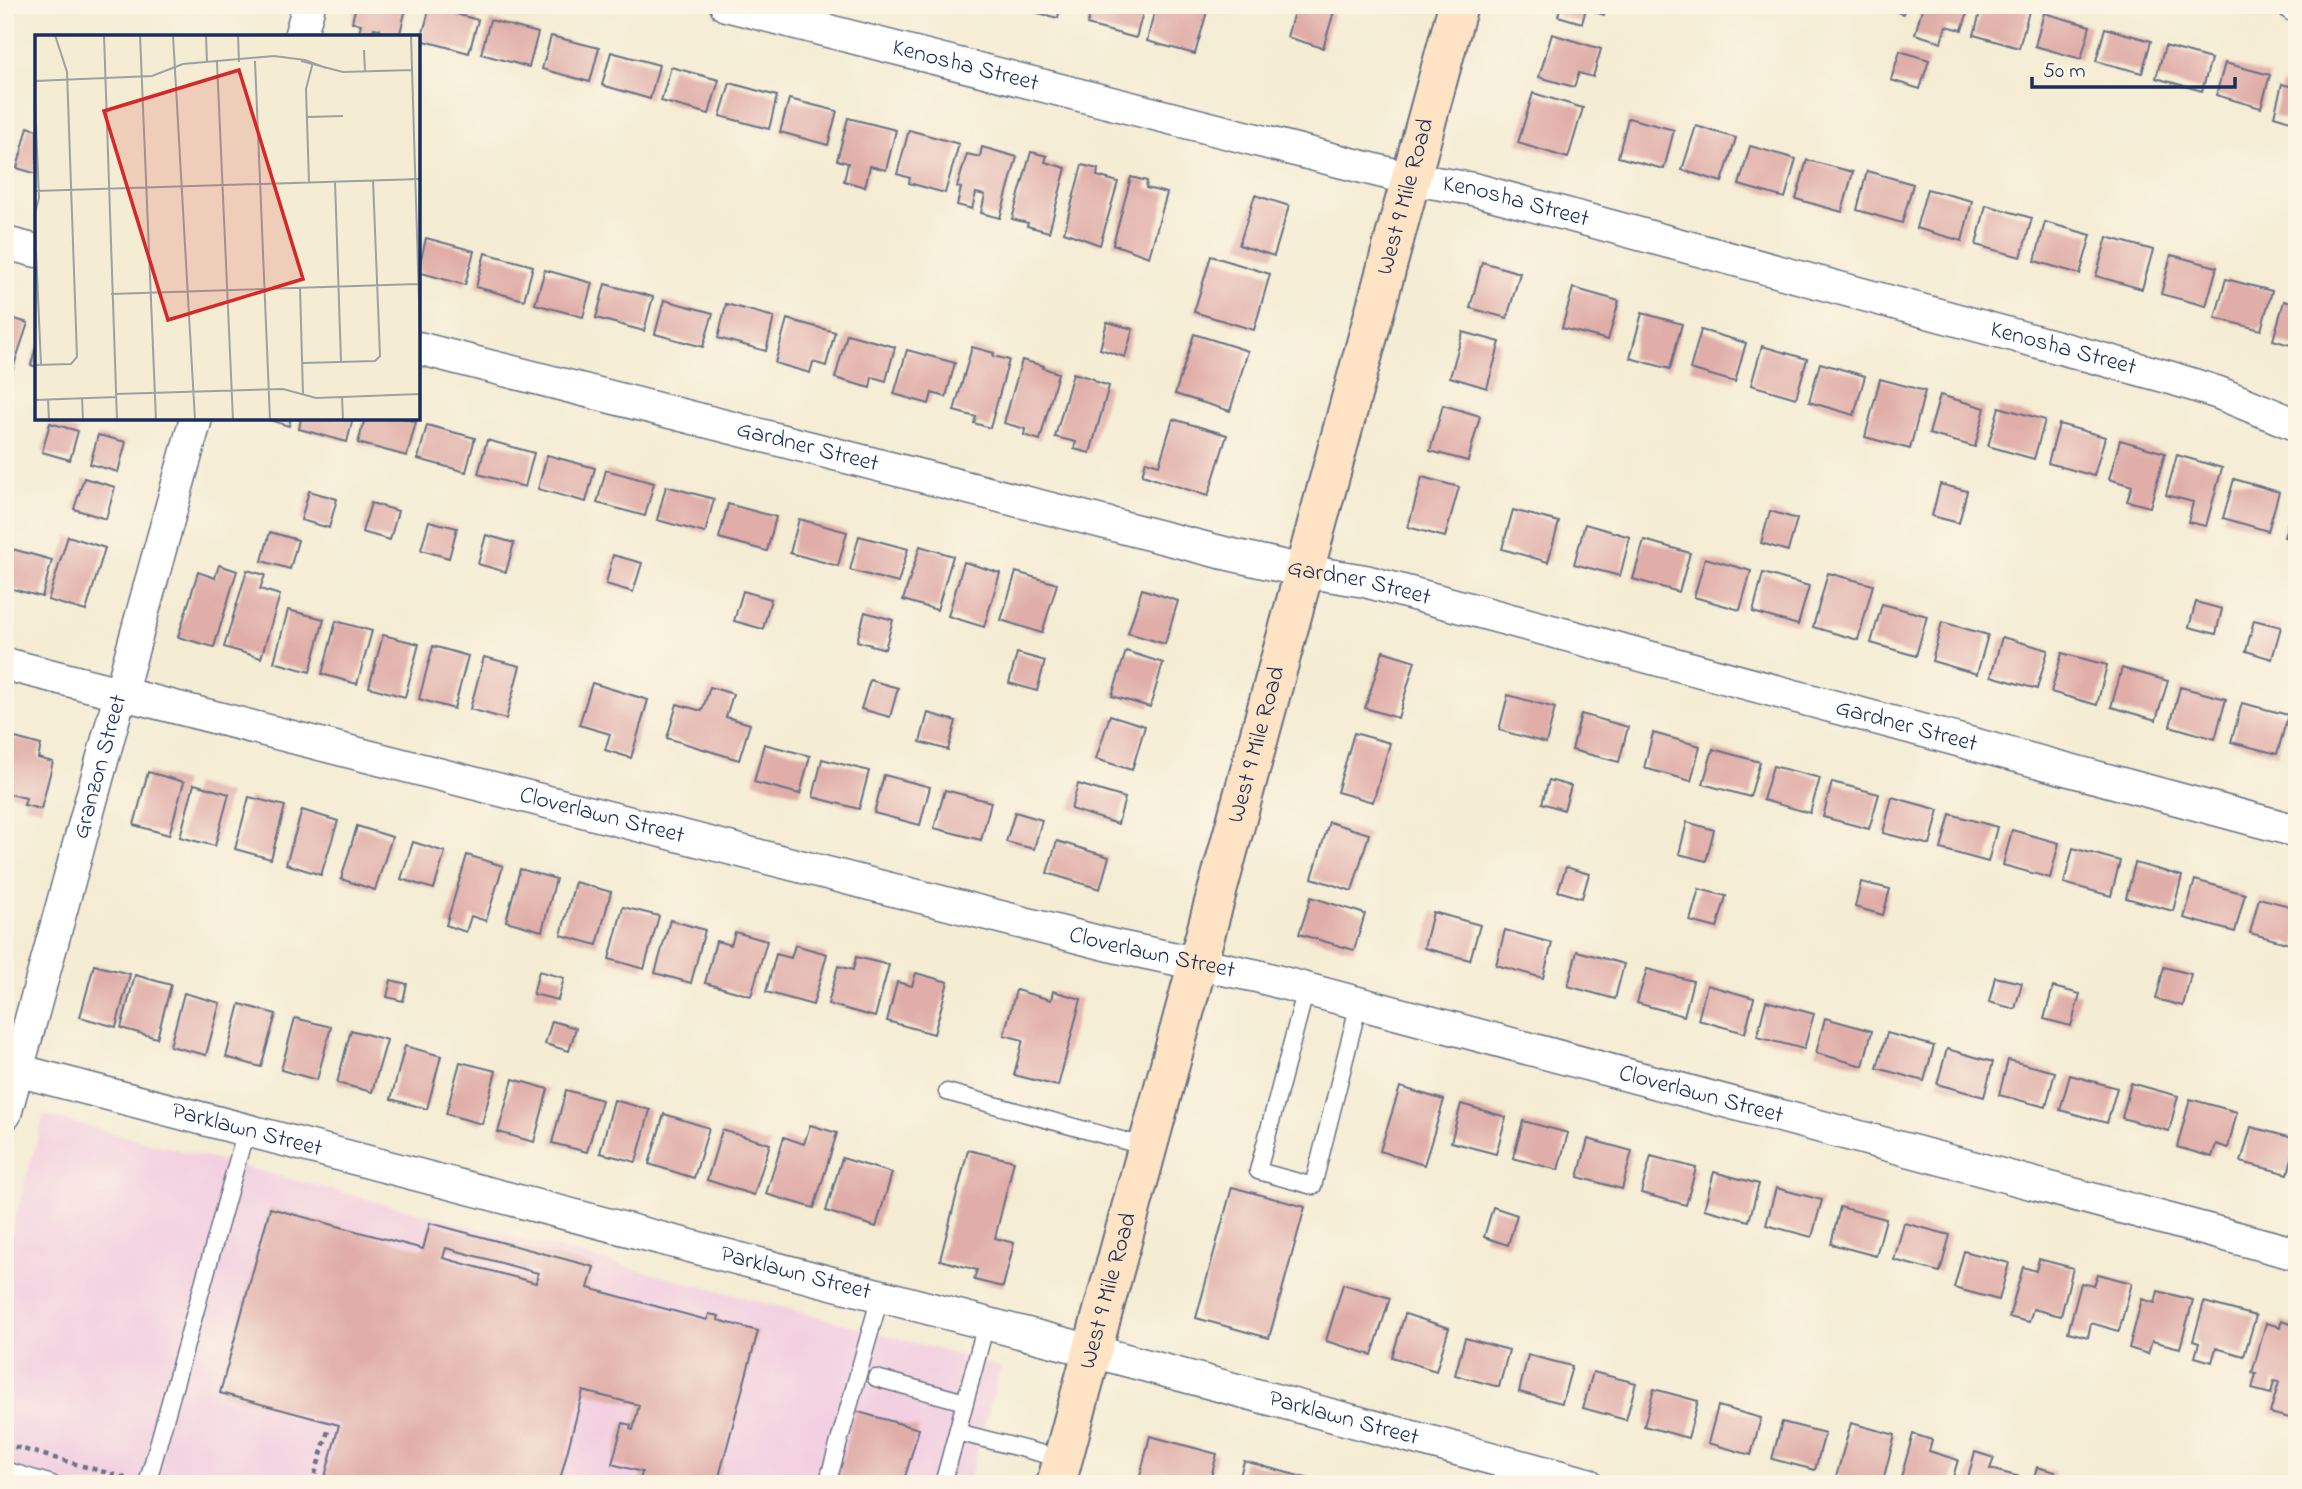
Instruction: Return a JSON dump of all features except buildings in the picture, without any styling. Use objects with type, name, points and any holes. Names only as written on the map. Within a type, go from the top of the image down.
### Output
[{"type":"main road","name":"West 9 Mile Road","points":[[1060,1471],[1458,5]]},
{"type":"street","points":[[301,35],[309,5]]},
{"type":"street","name":"Kenosha Street","points":[[726,5],[1412,178],[1473,189],[2168,377],[2219,393],[2297,425]]},
{"type":"street","points":[[5,243],[35,250]]},
{"type":"street","name":"Gardner Street","points":[[420,349],[1304,571],[1365,581],[2297,831]]},
{"type":"street","name":"Granzon Street","points":[[5,1114],[11,1068],[120,694],[195,420]]},
{"type":"street","name":"Cloverlawn Street","points":[[5,664],[1101,942],[1306,989],[2297,1254]]},
{"type":"street","name":"Parklawn Street","points":[[11,1068],[1092,1351],[1587,1484]]},
{"type":"lane","points":[[1306,989],[1258,1171],[1313,1186],[1359,1003]]},
{"type":"lane","points":[[947,1093],[1147,1147]]},
{"type":"lane","points":[[139,1482],[246,1130]]},
{"type":"lane","points":[[827,1484],[880,1297]]},
{"type":"lane","points":[[943,1484],[986,1324]]},
{"type":"lane","points":[[876,1378],[965,1402]]},
{"type":"lane","points":[[957,1432],[1060,1471]]},
{"type":"lane","points":[[5,1470],[52,1484]]},
{"type":"path","points":[[312,1484],[328,1431]]},
{"type":"path","points":[[5,1444],[139,1482]]},
{"type":"shaded area","points":[[44,1115],[1001,1367],[968,1484],[5,1484],[5,1255]]}]
